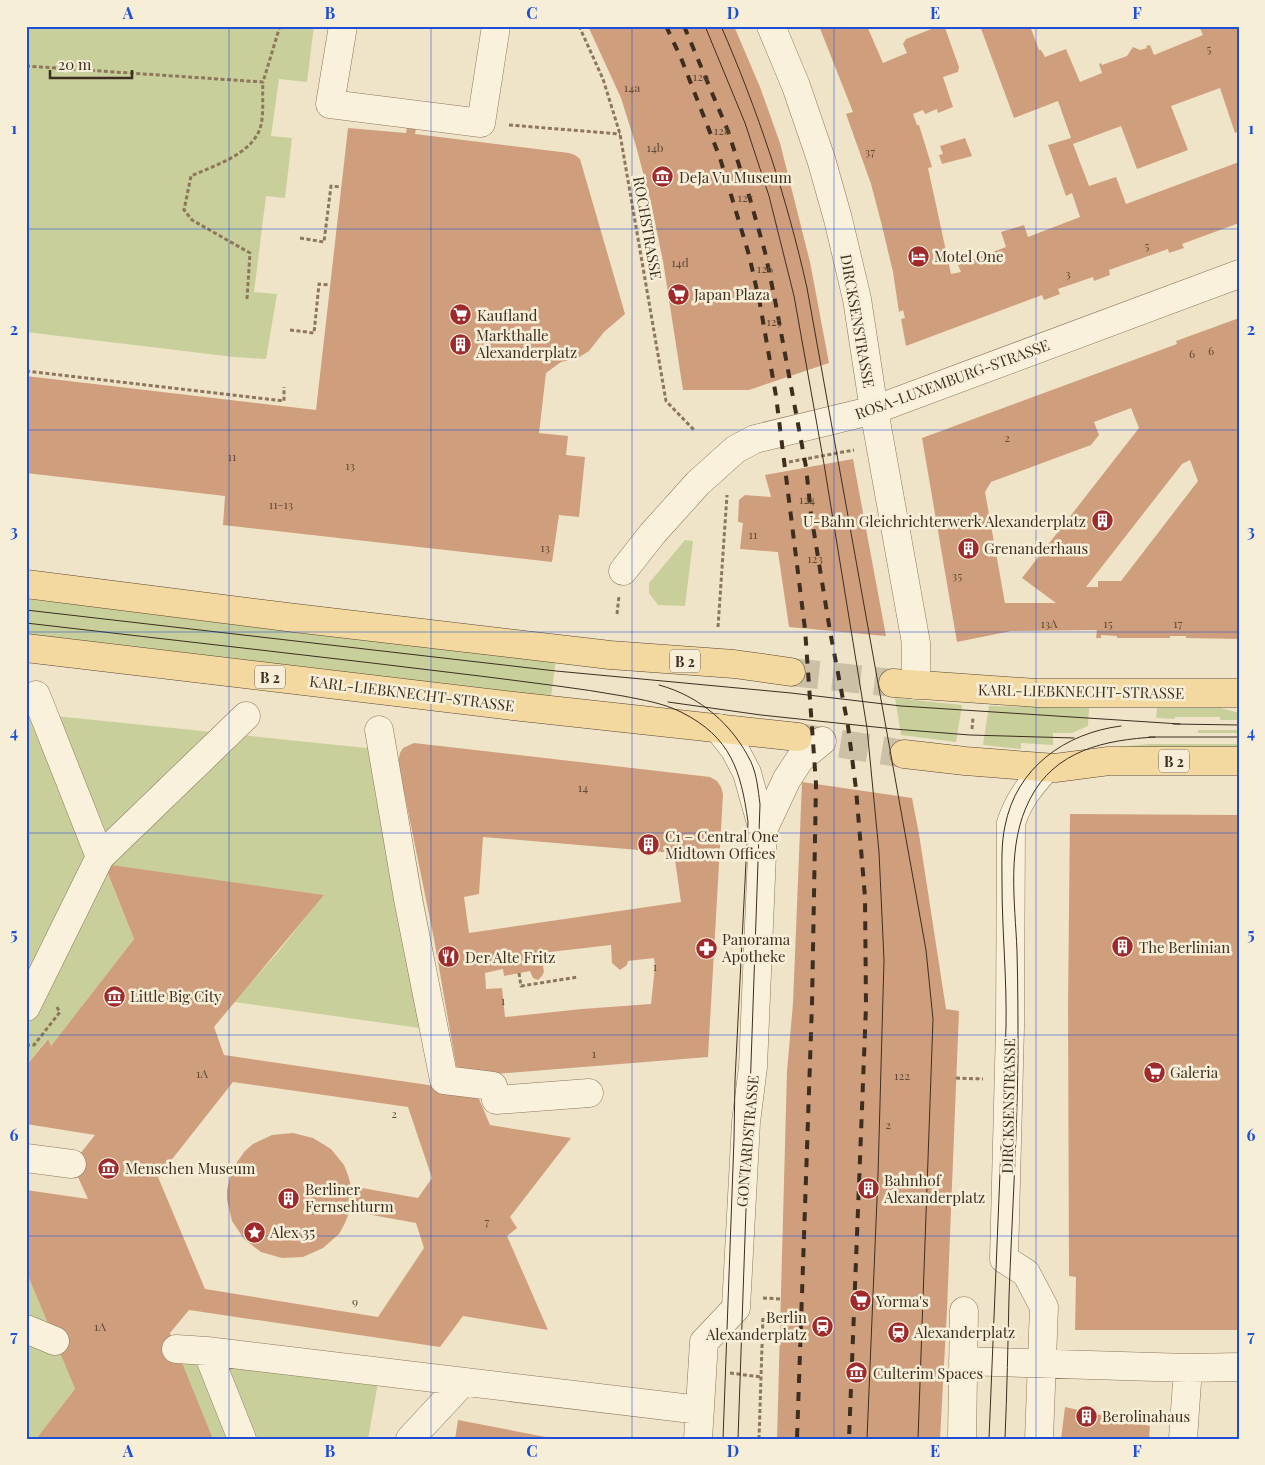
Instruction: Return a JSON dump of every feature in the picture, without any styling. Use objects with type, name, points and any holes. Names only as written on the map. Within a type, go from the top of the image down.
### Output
[{"type":"main road","name":"B 2","points":[[26,584],[610,655],[734,664],[791,672]]},
{"type":"main road","name":"KARL-LIEBKNECHT-STRASSE","points":[[26,648],[810,739]]},
{"type":"main road","name":"KARL-LIEBKNECHT-STRASSE","points":[[904,684],[1037,693],[1239,693]]},
{"type":"main road","name":"B 2","points":[[904,754],[1046,768],[1109,761],[1239,761]]},
{"type":"street","points":[[343,26],[330,104],[481,123],[496,26]]},
{"type":"street","name":"DIRCKSENSTRASSE","points":[[771,26],[796,86],[821,159],[838,219],[857,299],[874,410],[916,643],[904,684]]},
{"type":"street","name":"ROSA-LUXEMBURG-STRASSE","points":[[623,571],[653,533],[698,483],[736,449],[755,439],[874,410],[1239,274]]},
{"type":"street","points":[[36,695],[100,857]]},
{"type":"street","points":[[26,1008],[100,857],[246,716]]},
{"type":"street","name":"GONTARDSTRASSE","points":[[698,1439],[704,1342],[736,1308],[746,1122],[753,1067],[763,830],[747,773],[735,750],[718,728]]},
{"type":"street","points":[[379,730],[408,899],[444,1080],[493,1086],[496,1100],[589,1093]]},
{"type":"street","name":"GONTARDSTRASSE","points":[[763,830],[776,800],[810,739]]},
{"type":"street","name":"DIRCKSENSTRASSE","points":[[1040,1439],[1044,1307],[1026,1273],[1004,1259],[1010,1027],[1012,823],[1016,810],[1027,789],[1046,768]]},
{"type":"street","points":[[26,1158],[72,1164]]},
{"type":"street","points":[[962,1439],[964,1311]]},
{"type":"street","points":[[26,1329],[55,1341]]},
{"type":"street","points":[[176,1349],[207,1351],[700,1410]]},
{"type":"street","points":[[207,1351],[242,1439]]},
{"type":"street","points":[[963,1362],[1188,1368],[1239,1367]]},
{"type":"street","points":[[1183,1439],[1188,1368]]},
{"type":"street","points":[[410,1439],[463,1382]]},
{"type":"path","points":[[247,299],[250,253],[192,220],[184,210],[191,176],[236,154],[252,142],[261,126],[263,82],[280,26]]},
{"type":"path","name":"ROCHSTRASSE","points":[[579,26],[604,79],[620,134],[666,401],[694,430]]},
{"type":"path","points":[[26,66],[263,82]]},
{"type":"path","points":[[481,123],[620,134]]},
{"type":"path","points":[[300,238],[324,242],[330,186],[341,188]]},
{"type":"path","points":[[290,330],[314,333],[319,284],[330,285]]},
{"type":"path","points":[[26,371],[284,401],[284,387]]},
{"type":"path","points":[[783,463],[860,449]]},
{"type":"path","points":[[718,627],[727,492]]},
{"type":"path","points":[[972,729],[973,718]]},
{"type":"path","points":[[519,973],[521,986],[578,977]]},
{"type":"path","points":[[26,1045],[34,1045],[60,1012]]},
{"type":"green space","points":[[26,26],[314,26],[307,82],[279,79],[271,136],[292,138],[285,198],[266,196],[254,292],[277,294],[266,359],[234,357],[26,332]]},
{"type":"green space","points":[[685,540],[693,541],[685,606],[658,605],[649,593],[649,583]]},
{"type":"green space","points":[[26,599],[556,659],[551,697],[26,637]]},
{"type":"green space","points":[[895,698],[962,705],[956,742],[901,735]]},
{"type":"green space","points":[[989,706],[1089,708],[1088,726],[1072,733],[1053,733],[1053,745],[1021,743],[1021,749],[983,745]]},
{"type":"green space","points":[[1157,708],[1221,708],[1239,713],[1239,720],[1220,720],[1220,717],[1156,718]]},
{"type":"green space","points":[[26,713],[396,751],[448,1032],[234,1002],[279,951],[323,895],[104,865],[134,939],[51,1046],[47,1039],[26,1066]]},
{"type":"green space","points":[[1198,730],[1239,730],[1239,733],[1198,733]]},
{"type":"green space","points":[[1149,744],[1239,744],[1239,754],[1118,747]]},
{"type":"green space","points":[[26,1271],[75,1389],[36,1439],[26,1439]]},
{"type":"green space","points":[[180,1360],[378,1383],[368,1439],[213,1439]]},
{"type":"building","points":[[588,26],[734,26],[760,87],[780,143],[810,262],[829,363],[749,390],[683,390],[663,261],[651,203],[621,98]]},
{"type":"building","points":[[819,26],[867,26],[883,63],[907,53],[903,44],[906,39],[939,26],[945,28],[959,67],[958,72],[943,77],[953,107],[938,113],[937,109],[925,114],[923,110],[913,114],[917,125],[919,125],[932,167],[928,168],[951,274],[961,272],[958,265],[1006,247],[1001,232],[1024,225],[1028,237],[1080,217],[1072,193],[1066,196],[1048,145],[1071,138],[1058,101],[1014,118],[980,26],[1030,26],[1039,50],[1041,50],[1045,57],[1066,49],[1080,82],[1102,73],[1099,64],[1101,63],[1102,65],[1127,56],[1133,47],[1140,50],[1150,45],[1154,55],[1203,35],[1199,26],[1239,26],[1239,131],[1235,133],[1220,88],[1171,106],[1188,150],[1137,169],[1121,126],[1073,144],[1089,186],[1116,177],[1126,204],[1239,162],[1239,223],[1182,244],[1184,248],[1169,253],[1168,249],[1109,270],[1110,275],[1094,281],[1093,277],[1058,289],[1060,294],[1044,300],[1042,295],[906,346],[901,319],[905,318],[903,310],[899,312],[893,272],[881,222],[871,184],[846,114],[853,112]]},
{"type":"building","name":"Markthalle Alexanderplatz","points":[[407,127],[416,128],[415,134],[569,153],[580,159],[625,314],[604,332],[589,351],[578,358],[561,362],[546,373],[539,433],[568,436],[566,455],[585,457],[579,517],[559,515],[552,562],[223,525],[225,496],[26,473],[26,376],[316,410],[348,128],[406,133]]},
{"type":"building","points":[[965,138],[972,156],[942,164],[939,155],[943,154],[940,146]]},
{"type":"building","points":[[1239,318],[1239,639],[1186,638],[1186,636],[1170,636],[1170,638],[1117,638],[1117,636],[1101,635],[1101,638],[1096,638],[1097,630],[1011,631],[957,642],[922,438],[1177,344],[1176,341]],"holes":[[[1131,408],[1139,428],[1022,578],[1056,603],[1005,603],[985,492],[991,482],[1091,445],[1099,435],[1094,422]],[[1190,460],[1198,481],[1121,581],[1098,581],[1098,587],[1086,587],[1182,464]]]},
{"type":"building","points":[[853,459],[886,636],[789,627],[778,552],[740,549],[743,523],[738,522],[739,500],[745,495],[771,497],[765,475]]},
{"type":"building","points":[[414,743],[710,777],[717,781],[723,794],[708,1057],[458,1077],[434,939],[398,762],[403,748]],"holes":[[[483,837],[674,853],[681,902],[469,933],[464,897],[479,894]],[[611,945],[612,963],[620,970],[627,965],[628,961],[654,958],[655,966],[651,1004],[505,1017],[502,988],[486,989],[485,973],[503,969],[504,976],[530,971],[533,978],[538,980],[544,972],[541,953]]]},
{"type":"building","name":"Bahnhof Alexanderplatz","points":[[802,782],[912,798],[946,1009],[959,1011],[940,1439],[777,1439],[787,1071],[793,1003]]},
{"type":"building","name":"Alexanderplatz","points":[[1070,814],[1239,815],[1239,1330],[1075,1330],[1076,1277],[1069,1276],[1068,1006]]},
{"type":"building","points":[[104,864],[324,895],[214,1027],[224,1055],[476,1092],[490,1125],[571,1138],[510,1217],[517,1228],[507,1236],[548,1330],[463,1316],[440,1347],[189,1310],[170,1333],[213,1439],[36,1439],[75,1389],[26,1271],[26,1190],[88,1199],[72,1164],[95,1135],[26,1124],[26,1066],[48,1039],[51,1046],[134,939]],"holes":[[[233,1082],[408,1107],[432,1178],[418,1198],[351,1186],[344,1165],[331,1149],[313,1138],[293,1133],[272,1135],[253,1144],[245,1151],[232,1169],[227,1190],[227,1200],[232,1221],[244,1239],[261,1252],[282,1258],[303,1257],[323,1248],[339,1234],[350,1211],[416,1223],[424,1248],[378,1317],[205,1289],[158,1177]]]},
{"type":"building","name":"Berolinahaus","points":[[1065,1407],[1150,1426],[1149,1439],[1061,1439]]},
{"type":"building","points":[[458,1420],[551,1438],[551,1439],[455,1439]]},
{"type":"tunnel","points":[[791,672],[893,683]]},
{"type":"tunnel","points":[[799,737],[904,754]]},
{"type":"tram line","points":[[705,26],[745,123],[769,196],[794,296],[824,464],[867,728],[879,852],[884,960],[878,1175],[867,1439]]},
{"type":"tram line","points":[[721,26],[747,90],[781,188],[807,288],[926,950],[933,1019],[918,1439]]},
{"type":"tram line","points":[[26,610],[556,671],[791,693],[901,706],[1180,724]]},
{"type":"tram line","points":[[26,623],[488,677],[623,696],[660,704],[681,712],[698,722],[722,744],[731,757],[737,771],[742,787],[748,822],[735,1080],[723,1439]]},
{"type":"tram line","points":[[659,685],[688,696],[725,724],[744,749],[751,762],[760,804],[738,1439]]},
{"type":"tram line","points":[[668,702],[761,715],[894,729],[970,735],[1074,738]]},
{"type":"tram line","points":[[1173,724],[1239,725]]},
{"type":"tram line","points":[[989,1439],[1006,1027],[1002,883],[1002,854],[1005,826],[1011,805],[1020,787],[1046,757],[1063,745],[1081,736],[1121,726]]},
{"type":"tram line","points":[[1149,737],[1239,737]]},
{"type":"tram line","points":[[1005,1439],[1018,1058],[1018,978],[1014,893],[1015,854],[1018,835],[1022,817],[1030,799],[1040,782],[1053,769],[1067,759],[1100,745],[1155,737]]},
{"type":"railway","points":[[666,26],[681,58],[720,158],[749,255],[760,304],[776,396],[805,629],[816,784],[812,1004],[797,1439]]},
{"type":"railway","points":[[684,26],[728,131],[765,252],[806,467],[811,514],[848,726],[856,789],[865,897],[866,1006],[849,1439]]},
{"type":"place","name":"DeJa Vu Museum","points":[[663,177]]},
{"type":"place","name":"Motel One","points":[[918,256]]},
{"type":"place","name":"Japan Plaza","points":[[678,294]]},
{"type":"place","name":"Kaufland","points":[[461,315]]},
{"type":"place","name":"Markthalle Alexanderplatz","points":[[460,344]]},
{"type":"place","name":"U-Bahn Gleichrichterwerk Alexanderplatz","points":[[1102,521]]},
{"type":"place","name":"Grenanderhaus","points":[[968,548]]},
{"type":"place","name":"C1 – Central One Midtown Offices","points":[[649,845]]},
{"type":"place","name":"The Berlinian","points":[[1123,947]]},
{"type":"place","name":"Panorama Apotheke","points":[[706,948]]},
{"type":"place","name":"Der Alte Fritz","points":[[449,957]]},
{"type":"place","name":"Little Big City","points":[[114,996]]},
{"type":"place","name":"Galeria","points":[[1154,1072]]},
{"type":"place","name":"Menschen Museum","points":[[109,1168]]},
{"type":"place","name":"Bahnhof Alexanderplatz","points":[[868,1189]]},
{"type":"place","name":"Berliner Fernsehturm","points":[[289,1198]]},
{"type":"place","name":"Alex 35","points":[[254,1232]]},
{"type":"place","name":"Yorma's","points":[[860,1301]]},
{"type":"place","name":"Berlin Alexanderplatz","points":[[823,1326]]},
{"type":"place","name":"Alexanderplatz","points":[[898,1332]]},
{"type":"place","name":"Culterim Spaces","points":[[857,1373]]},
{"type":"place","name":"Berolinahaus","points":[[1086,1416]]}]
